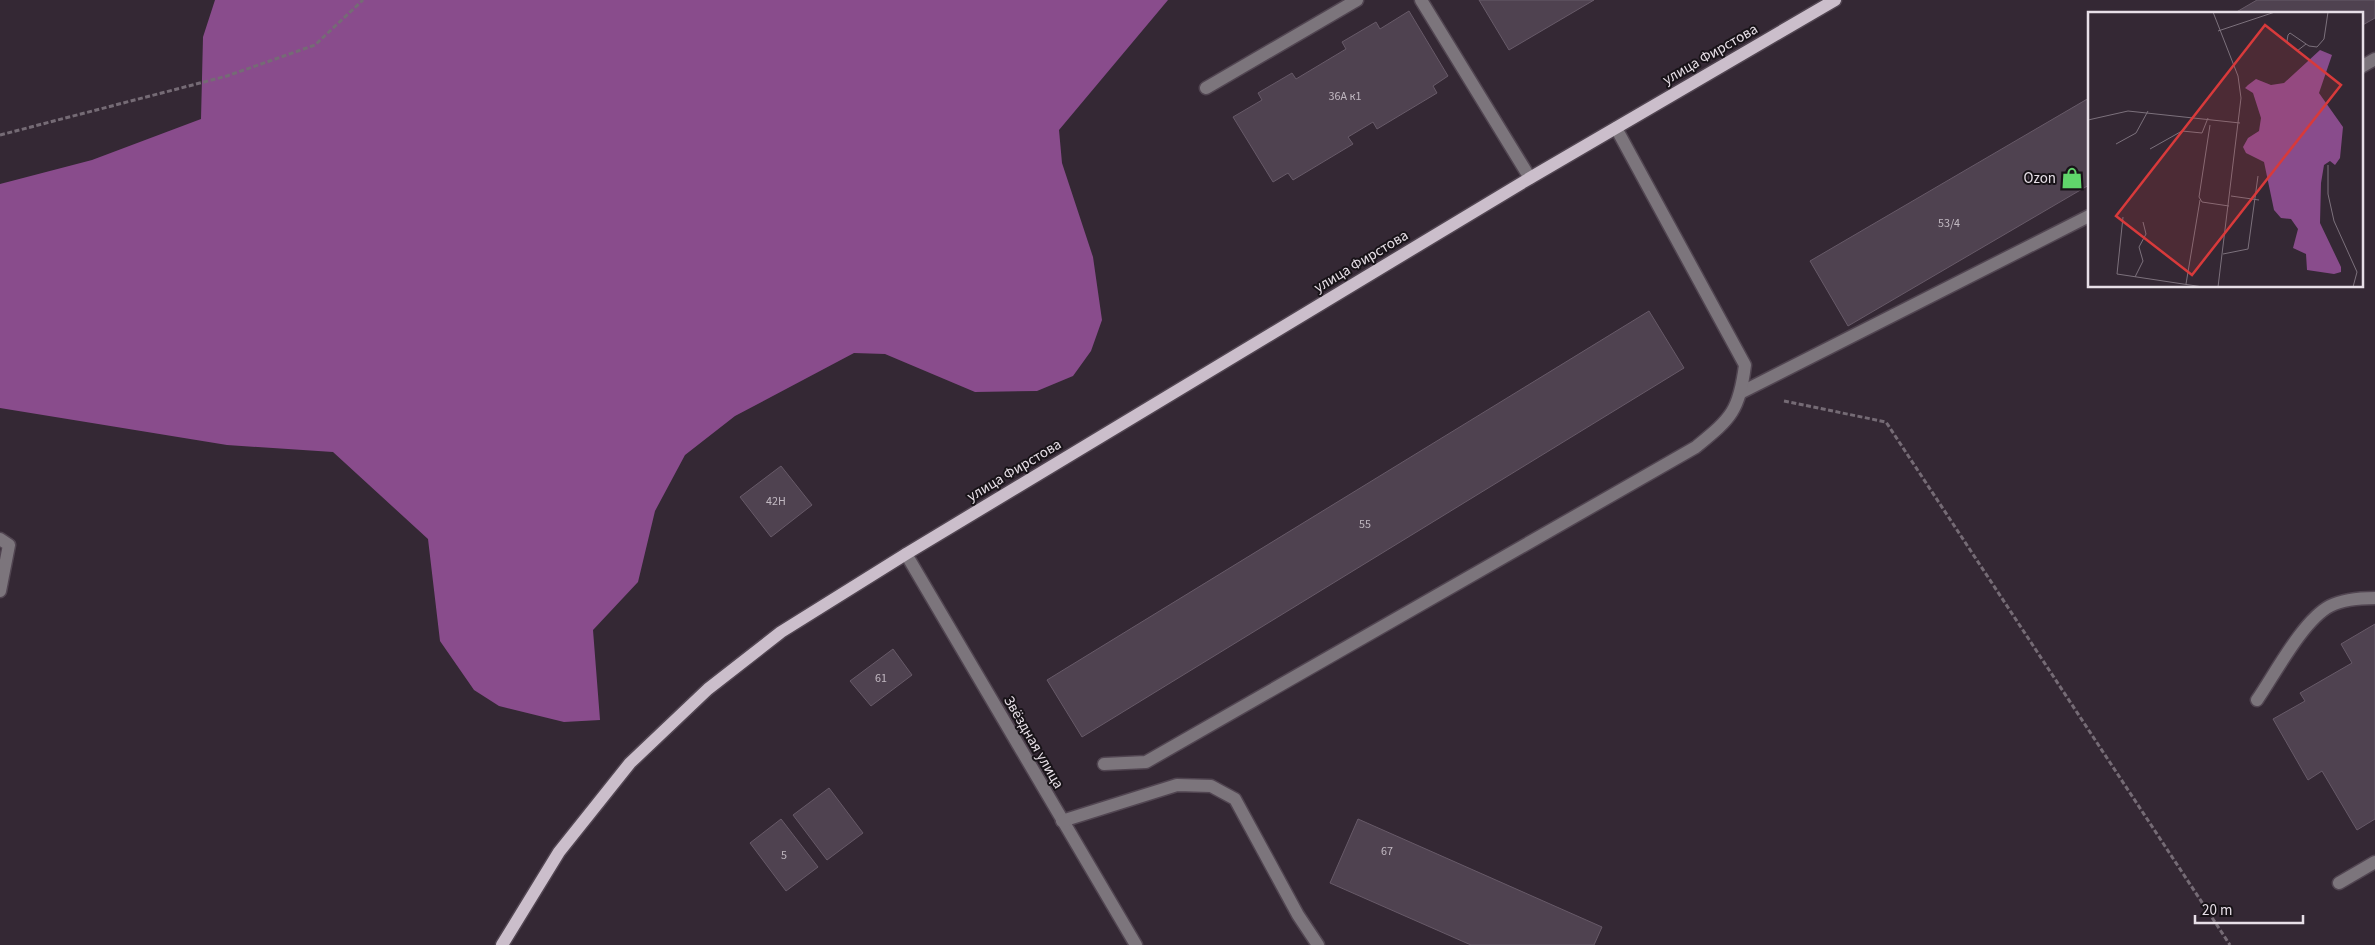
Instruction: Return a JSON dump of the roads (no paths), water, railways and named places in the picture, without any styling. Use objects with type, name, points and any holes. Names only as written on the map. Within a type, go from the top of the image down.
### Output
[{"type":"main road","name":"улица Фирстова","points":[[502,945],[558,852],[630,763],[708,689],[781,632],[906,554],[1530,178],[1835,0]]},
{"type":"street","points":[[1206,88],[1357,0]]},
{"type":"street","points":[[1421,0],[1530,178]]},
{"type":"street","points":[[2362,66],[2375,59]]},
{"type":"street","points":[[1104,764],[1146,762],[1696,447],[1729,420],[1742,392],[1745,365],[1616,128]]},
{"type":"street","points":[[1742,392],[2088,217]]},
{"type":"street","points":[[0,539],[9,545],[0,591]]},
{"type":"street","name":"Звёздная улица","points":[[906,554],[1136,945]]},
{"type":"street","points":[[2258,700],[2309,622],[2330,606],[2355,598],[2375,598]]},
{"type":"street","points":[[1062,821],[1177,785],[1211,786],[1235,799],[1298,915],[1318,945]]},
{"type":"street","points":[[2339,883],[2375,862]]},
{"type":"place","name":"Ozon","points":[[2072,178]]}]
